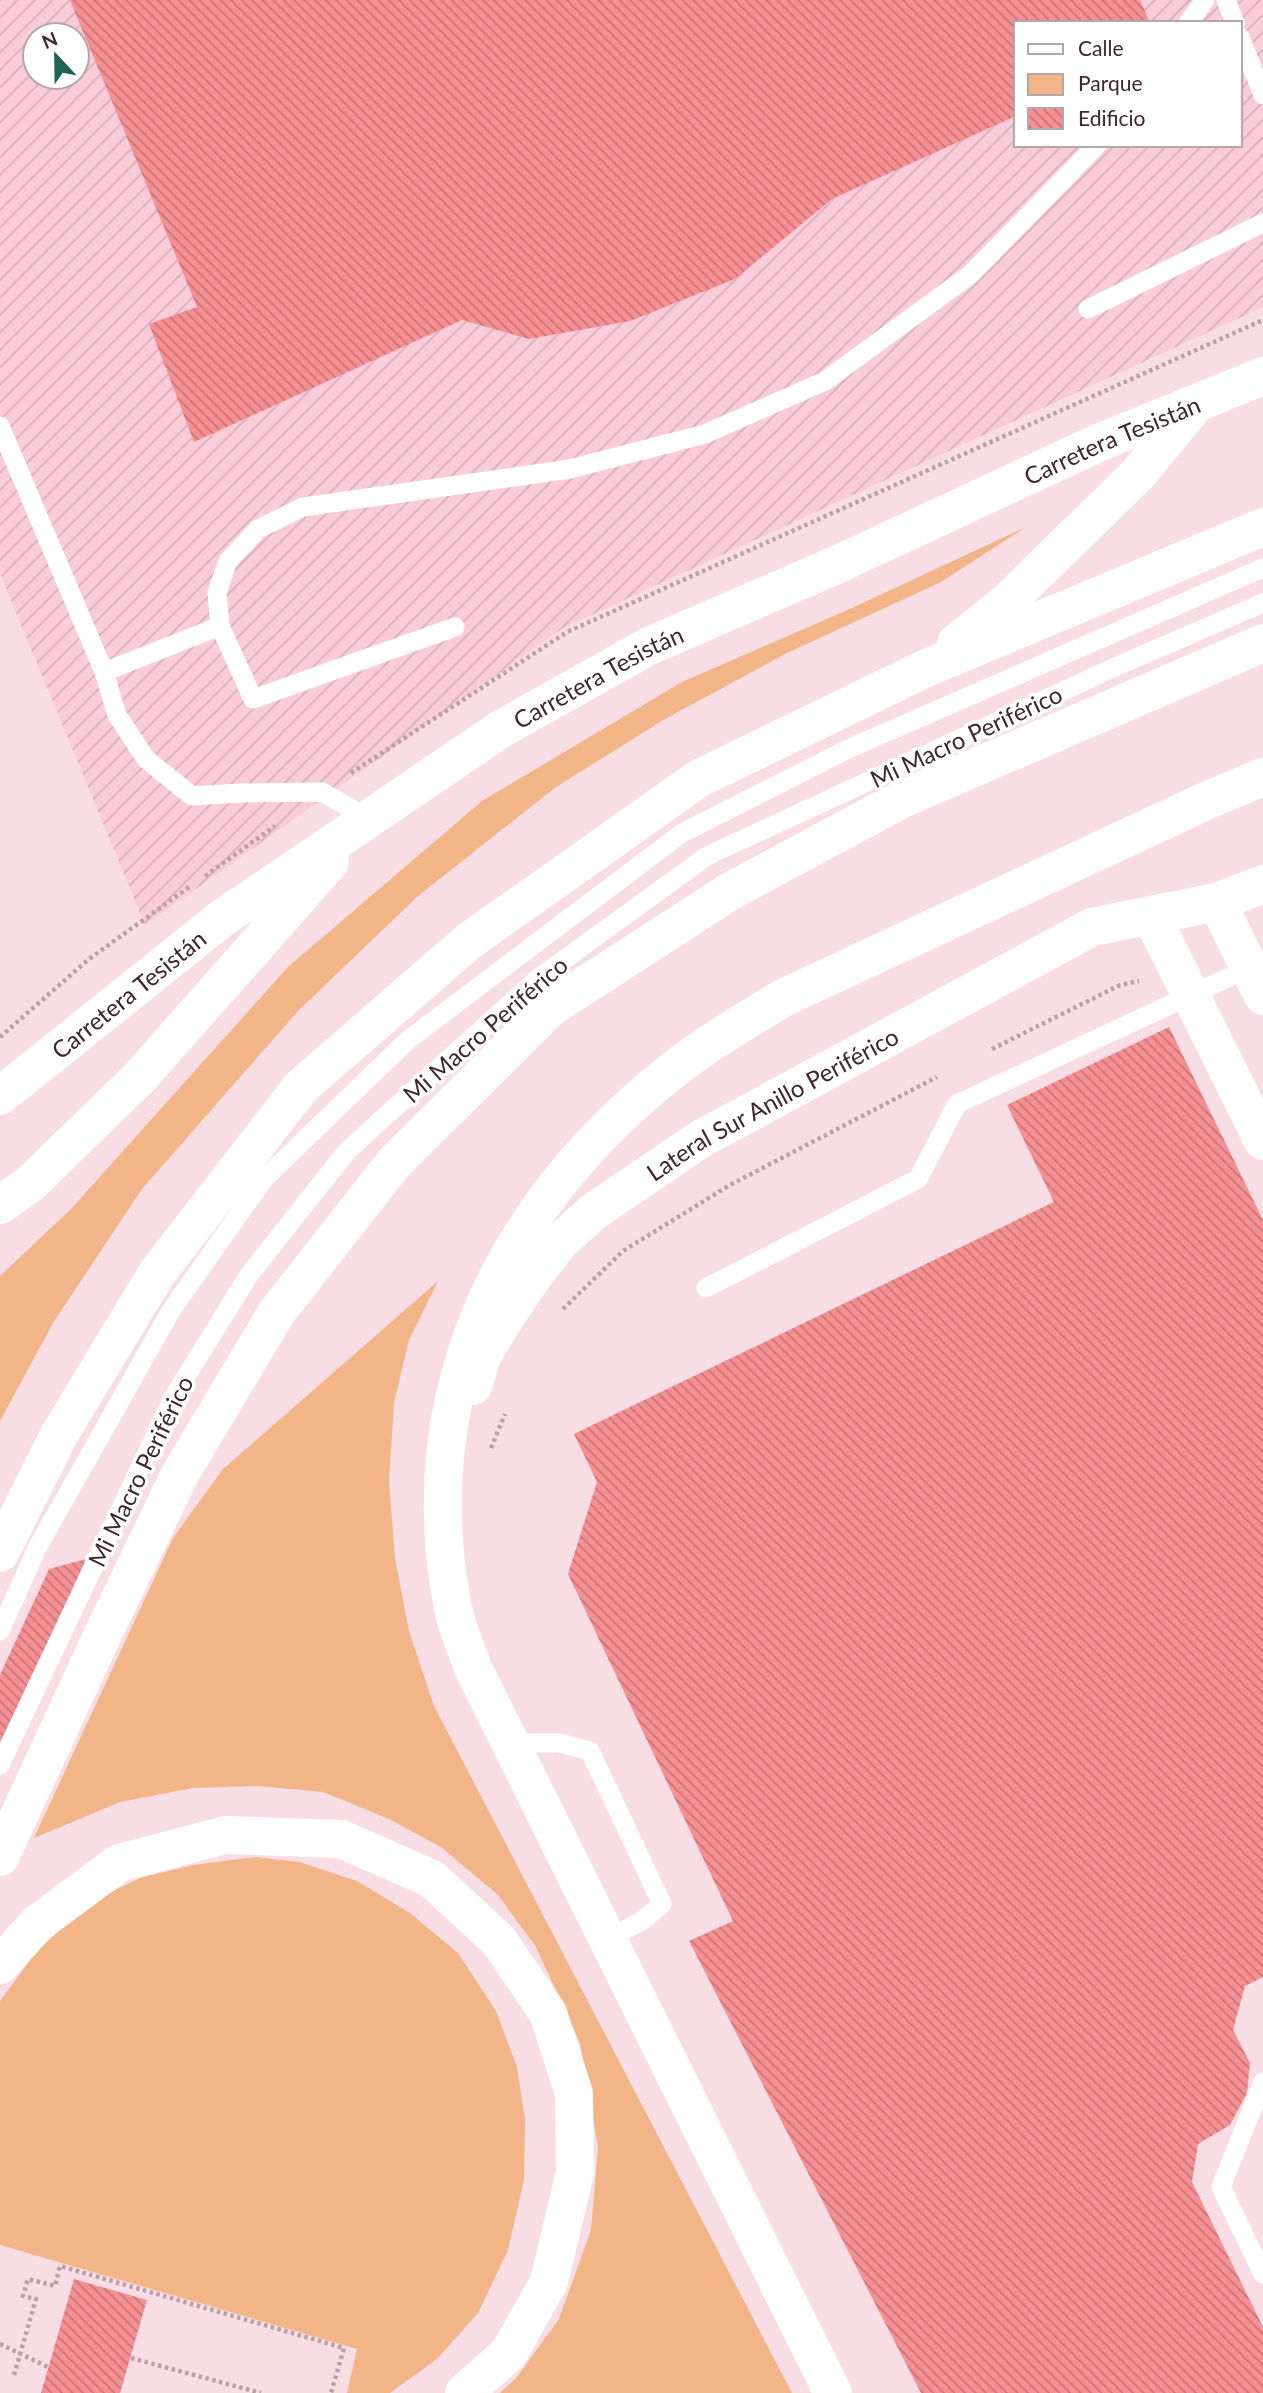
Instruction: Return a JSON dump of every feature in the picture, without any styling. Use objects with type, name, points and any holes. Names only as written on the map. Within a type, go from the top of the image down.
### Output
[{"type":"main road","name":"Carretera Tesistán","points":[[0,1096],[221,919],[501,729],[649,646],[834,565],[1098,443],[1263,376]]},
{"type":"main road","points":[[924,669],[1006,601],[1099,512],[1139,473],[1195,405]]},
{"type":"main road","points":[[0,1553],[59,1435],[157,1273],[301,1087],[470,941],[698,779],[924,669],[1263,527]]},
{"type":"main road","points":[[0,1857],[180,1474],[277,1312],[394,1163],[550,1009],[729,892],[902,799],[1263,643]]},
{"type":"main road","points":[[833,2393],[473,1668],[453,1610],[445,1555],[443,1500],[446,1448],[454,1398],[467,1347],[486,1298],[510,1251],[539,1208],[568,1170],[635,1102],[681,1063],[783,998],[1195,806],[1263,778]]},
{"type":"main road","points":[[0,1205],[31,1183],[140,1077],[368,818]]},
{"type":"main road","name":"Lateral Sur Anillo Periférico","points":[[443,1500],[452,1453],[482,1356],[532,1278],[560,1242],[593,1212],[699,1140],[1092,927],[1217,902],[1263,884]]},
{"type":"main road","points":[[1217,902],[1256,982]]},
{"type":"main road","points":[[1151,915],[1263,1141]]},
{"type":"main road","points":[[0,1965],[38,1923],[119,1863],[225,1835],[341,1839],[432,1879],[499,1941],[548,2013],[575,2093],[575,2173],[549,2283],[509,2353],[464,2393]]},
{"type":"lane","points":[[1189,21],[1205,0]]},
{"type":"lane","points":[[1226,0],[1234,21]]},
{"type":"lane","points":[[1242,42],[1263,95]]},
{"type":"lane","points":[[455,627],[253,699],[220,626],[217,593],[229,561],[258,528],[303,507],[570,470],[705,435],[825,381],[971,274],[1095,147]]},
{"type":"lane","points":[[1088,309],[1263,223]]},
{"type":"lane","points":[[0,426],[104,672],[117,715],[146,759],[192,796],[322,792],[368,818]]},
{"type":"lane","name":"Mi Macro Periférico","points":[[0,1631],[37,1548],[172,1309],[264,1179],[408,1040],[682,833],[848,748],[1263,568]]},
{"type":"lane","name":"Mi Macro Periférico","points":[[0,1765],[174,1396],[249,1275],[347,1151],[536,980],[707,856],[1103,673],[1263,603]]},
{"type":"lane","points":[[104,672],[220,626]]},
{"type":"lane","points":[[706,1288],[918,1179],[957,1104],[1184,984],[1256,982]]},
{"type":"lane","points":[[511,1743],[559,1743],[590,1751],[662,1904],[642,1921],[607,1939]]},
{"type":"lane","points":[[1263,2082],[1221,2188],[1263,2274]]},
{"type":"path","points":[[988,1051],[1120,985],[1184,984]]},
{"type":"path","points":[[558,1315],[623,1251],[730,1185],[939,1076]]},
{"type":"path","points":[[489,1452],[508,1406]]},
{"type":"path","points":[[14,2375],[36,2299],[23,2296],[28,2279],[55,2286],[60,2266],[344,2347],[331,2393]]},
{"type":"path","points":[[111,2290],[113,2281]]},
{"type":"path","points":[[0,2344],[48,2367]]},
{"type":"path","points":[[131,2358],[261,2393]]},
{"type":"shaded area","points":[[0,0],[1263,0],[1263,307],[563,628],[145,925],[0,574]]},
{"type":"green space","points":[[1026,527],[941,582],[787,653],[665,719],[556,787],[418,896],[298,1011],[142,1189],[53,1323],[0,1421],[0,1276],[71,1209],[288,967],[482,801],[682,682],[852,608]]},
{"type":"green space","points":[[438,1281],[409,1340],[394,1403],[389,1482],[395,1558],[409,1631],[434,1706],[792,2393],[500,2393],[516,2378],[559,2319],[591,2230],[598,2147],[580,2043],[536,1947],[498,1895],[441,1847],[389,1819],[323,1792],[258,1786],[193,1788],[120,1802],[34,1838],[173,1538],[223,1469]]},
{"type":"green space","points":[[256,1857],[299,1862],[357,1881],[410,1913],[458,1953],[496,2011],[517,2067],[525,2119],[524,2180],[508,2250],[478,2313],[437,2359],[390,2393],[347,2393],[357,2349],[0,2245],[0,2001],[37,1951],[90,1902],[140,1878],[193,1865]]},
{"type":"building","points":[[70,0],[1140,0],[1149,21],[1014,21],[1014,117],[832,199],[735,279],[630,321],[529,339],[462,320],[194,442],[149,324],[197,307],[91,51],[91,21],[79,21]]},
{"type":"building","points":[[1169,1027],[1263,1220],[1263,1977],[1245,1986],[1233,2030],[1250,2063],[1247,2093],[1230,2125],[1198,2144],[1192,2182],[1263,2327],[1263,2393],[921,2393],[689,1941],[733,1921],[568,1574],[597,1482],[574,1434],[1054,1202],[1007,1105]]},
{"type":"building","points":[[86,1559],[0,1749],[0,1675],[49,1569]]},
{"type":"building","points":[[74,2279],[147,2300],[120,2393],[41,2393]]}]
